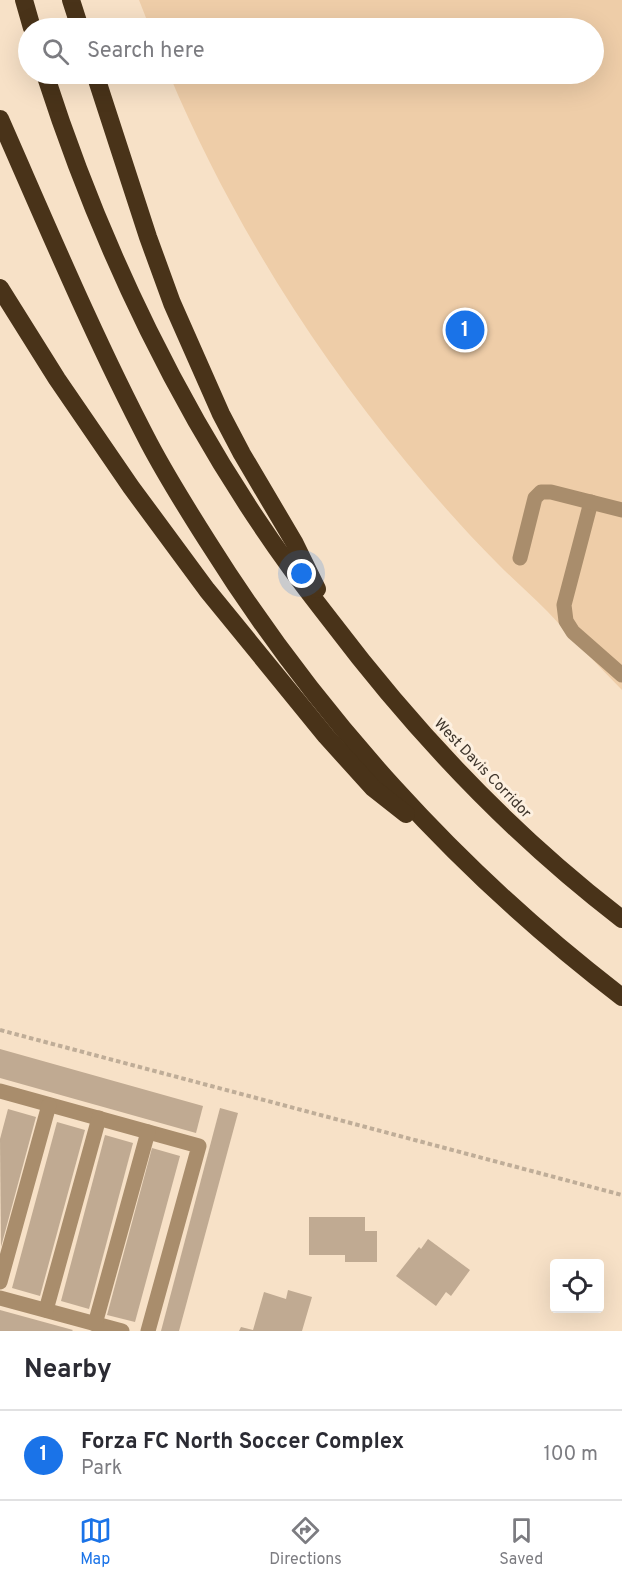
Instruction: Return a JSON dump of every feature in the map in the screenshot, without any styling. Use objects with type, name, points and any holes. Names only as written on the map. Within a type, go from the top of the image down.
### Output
[{"type":"highway","points":[[24,0],[29,18]]},
{"type":"highway","points":[[71,0],[77,18]]},
{"type":"highway","points":[[48,84],[97,216],[140,313],[161,354],[229,474],[290,566],[334,625]]},
{"type":"highway","points":[[98,84],[172,303],[221,414],[294,543],[334,625]]},
{"type":"highway","points":[[0,119],[87,316],[150,445],[225,570],[267,632],[359,748],[454,851],[565,952],[622,998]]},
{"type":"highway","points":[[0,288],[57,379],[131,487],[207,590],[326,736],[373,788],[454,851]]},
{"type":"highway","name":"West Davis Corridor","points":[[334,625],[426,737],[477,791],[553,862],[622,919]]},
{"type":"lane","points":[[520,558],[535,498],[540,492],[551,492],[622,510]]},
{"type":"lane","points":[[591,502],[564,605],[566,621],[573,632],[622,675]]},
{"type":"lane","points":[[0,1091],[200,1146],[148,1331]]},
{"type":"lane","points":[[0,1282],[49,1105]]},
{"type":"lane","points":[[46,1310],[99,1118]]},
{"type":"lane","points":[[95,1324],[148,1132]]},
{"type":"lane","points":[[0,1298],[122,1331]]},
{"type":"path","points":[[0,1030],[622,1195]]},
{"type":"shaded area","points":[[139,0],[622,0],[622,690],[451,515],[337,373],[245,228],[217,177],[173,84],[604,84],[604,18],[146,18]]},
{"type":"building","points":[[0,1049],[203,1106],[196,1133],[0,1078]]},
{"type":"building","points":[[220,1108],[238,1113],[179,1331],[161,1331]]},
{"type":"building","points":[[8,1109],[36,1117],[1,1247],[0,1139]]},
{"type":"building","points":[[57,1122],[85,1130],[40,1296],[12,1288]]},
{"type":"building","points":[[105,1135],[133,1143],[89,1309],[61,1301]]},
{"type":"building","points":[[152,1148],[180,1156],[135,1322],[107,1315]]},
{"type":"building","points":[[309,1217],[365,1217],[365,1231],[377,1231],[377,1262],[345,1262],[345,1255],[309,1255]]},
{"type":"building","points":[[428,1239],[470,1270],[451,1296],[446,1292],[436,1306],[396,1276]]},
{"type":"building","points":[[288,1290],[312,1297],[302,1331],[239,1331],[241,1327],[253,1330],[264,1292],[286,1299]]},
{"type":"building","points":[[0,1310],[73,1330],[0,1331]]},
{"type":"place","name":"Forza FC North Soccer Complex","points":[[465,330]]}]
